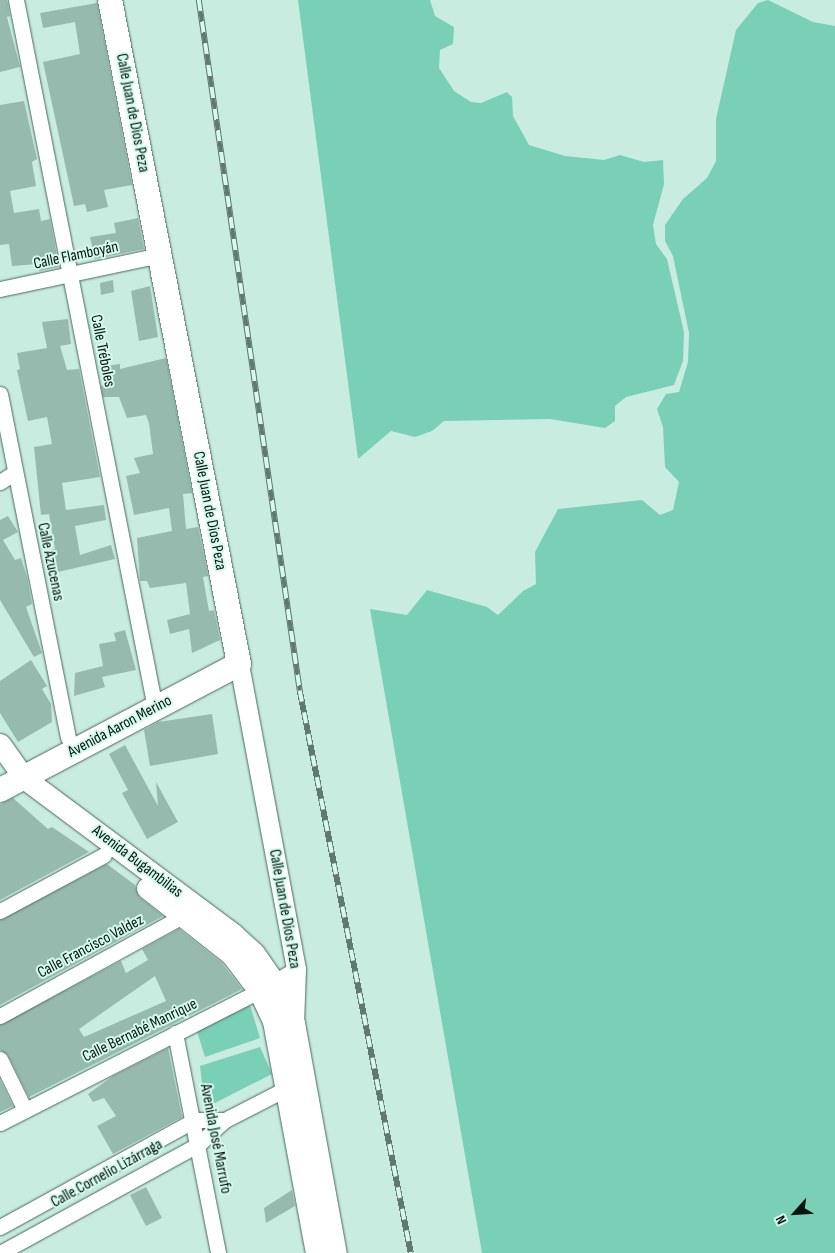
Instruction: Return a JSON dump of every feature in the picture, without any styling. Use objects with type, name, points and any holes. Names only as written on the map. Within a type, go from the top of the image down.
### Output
[{"type":"main road","name":"Calle Juan de Dios Peza","points":[[110,0],[238,656]]},
{"type":"main road","name":"Avenida Aaron Merino","points":[[7,776],[238,656]]},
{"type":"main road","name":"Avenida Aaron Merino","points":[[7,776],[68,737],[153,701]]},
{"type":"main road","name":"Avenida Bugambilias","points":[[0,744],[7,776],[104,855],[191,912]]},
{"type":"main road","name":"Avenida Bugambilias","points":[[7,776],[191,912],[266,987]]},
{"type":"main road","name":"Calle Juan de Dios Peza","points":[[266,987],[294,1023],[336,1253]]},
{"type":"main road","points":[[266,987],[316,1253]]},
{"type":"street","name":"Calle Tréboles","points":[[16,0],[153,701]]},
{"type":"street","name":"Calle Flamboyán","points":[[0,290],[70,277],[160,255]]},
{"type":"street","name":"Calle Azucenas","points":[[0,394],[14,473],[68,737]]},
{"type":"street","points":[[0,482],[14,473]]},
{"type":"street","name":"Calle Juan de Dios Peza","points":[[238,656],[296,969],[294,1023]]},
{"type":"street","points":[[0,911],[104,855]]},
{"type":"street","name":"Calle Francisco Valdez","points":[[0,1016],[191,912]]},
{"type":"street","name":"Calle Bernabé Manrique","points":[[0,1123],[24,1108],[266,987],[296,969]]},
{"type":"street","name":"Avenida José Marrufo","points":[[175,1033],[199,1144],[218,1253]]},
{"type":"street","points":[[0,1060],[24,1108]]},
{"type":"street","name":"Calle Cornelio Lizárraga","points":[[2,1250],[199,1144],[225,1120],[305,1079]]},
{"type":"street","name":"Calle Cornelio Lizárraga","points":[[0,1227],[194,1120],[225,1120]]},
{"type":"green space","points":[[298,0],[430,0],[435,16],[454,27],[453,44],[440,50],[439,68],[454,91],[471,102],[481,103],[507,92],[512,97],[513,116],[529,145],[565,156],[604,160],[620,155],[644,162],[663,160],[664,184],[653,225],[656,244],[667,259],[684,332],[683,361],[674,385],[626,397],[615,406],[615,421],[605,428],[550,419],[444,421],[432,431],[415,437],[391,431],[358,459]]},
{"type":"green space","points":[[768,0],[813,22],[835,26],[835,1253],[482,1253],[370,609],[407,615],[427,590],[487,607],[498,615],[523,591],[536,584],[535,552],[558,509],[642,500],[660,515],[673,510],[679,482],[665,467],[663,427],[657,409],[666,394],[679,392],[688,362],[689,333],[673,256],[665,241],[665,225],[683,199],[707,178],[716,161],[716,119],[736,30],[758,3]]},
{"type":"green space","points":[[250,1005],[260,1038],[205,1057],[195,1025]]},
{"type":"green space","points":[[260,1047],[272,1074],[205,1108],[200,1066]]},
{"type":"building","points":[[0,0],[7,0],[10,16],[7,17],[20,67],[0,72]]},
{"type":"building","points":[[97,3],[132,185],[104,190],[108,207],[87,212],[85,204],[74,206],[43,62],[80,54],[75,22],[43,28],[40,13]]},
{"type":"building","points":[[24,101],[37,159],[32,162],[36,186],[10,191],[14,213],[39,209],[41,221],[50,219],[59,267],[39,271],[37,264],[12,266],[9,244],[0,245],[0,105]]},
{"type":"building","points":[[138,218],[144,249],[95,259],[90,237],[116,233],[114,223]]},
{"type":"building","points":[[113,280],[114,292],[101,295],[100,283]]},
{"type":"building","points":[[150,286],[158,337],[139,341],[131,291]]},
{"type":"building","points":[[68,319],[71,344],[60,346],[67,370],[79,369],[100,477],[62,483],[66,510],[104,505],[106,520],[75,526],[80,555],[111,545],[115,559],[49,574],[46,551],[55,549],[49,514],[41,515],[34,447],[52,444],[47,417],[28,421],[17,370],[20,369],[17,353],[47,348],[42,322]]},
{"type":"building","points":[[166,358],[192,493],[183,494],[186,529],[198,527],[208,576],[203,577],[209,611],[214,610],[220,640],[192,653],[189,629],[170,634],[167,620],[190,614],[186,583],[150,588],[147,581],[140,581],[137,538],[172,531],[169,508],[134,515],[126,476],[140,473],[134,458],[153,454],[149,423],[146,415],[127,418],[119,397],[103,397],[101,386],[107,385],[105,366],[120,364],[120,369]]},
{"type":"building","points":[[8,516],[18,532],[3,540],[15,560],[21,558],[27,577],[32,604],[26,607],[42,653],[34,657],[0,600],[0,520]]},
{"type":"building","points":[[125,630],[136,670],[102,677],[105,687],[74,696],[75,673],[103,666],[99,644],[116,641],[114,633]]},
{"type":"building","points":[[31,660],[47,686],[42,689],[51,704],[52,722],[18,742],[0,713],[0,681]]},
{"type":"building","points":[[212,714],[218,754],[150,766],[144,730],[158,722]]},
{"type":"building","points":[[125,745],[158,806],[156,782],[178,822],[147,839],[122,793],[128,790],[109,754]]},
{"type":"building","points":[[13,798],[48,829],[52,827],[89,852],[0,900],[0,804]]},
{"type":"building","points":[[107,864],[135,885],[139,897],[163,916],[0,1005],[0,920]]},
{"type":"building","points":[[179,929],[222,963],[242,989],[29,1097],[8,1055],[0,1050],[0,1025],[121,961],[126,973],[148,960],[142,949]],"holes":[[[155,976],[166,1001],[84,1037],[79,1029]]]},
{"type":"building","points":[[168,1048],[182,1117],[113,1154],[97,1126],[116,1116],[104,1098],[93,1102],[88,1094],[113,1076]]},
{"type":"building","points":[[0,1080],[13,1106],[0,1112]]},
{"type":"building","points":[[146,1187],[162,1218],[146,1226],[130,1195]]},
{"type":"building","points":[[292,1190],[295,1206],[266,1223],[264,1208]]},
{"type":"railway","points":[[199,0],[300,691],[411,1253]]}]
